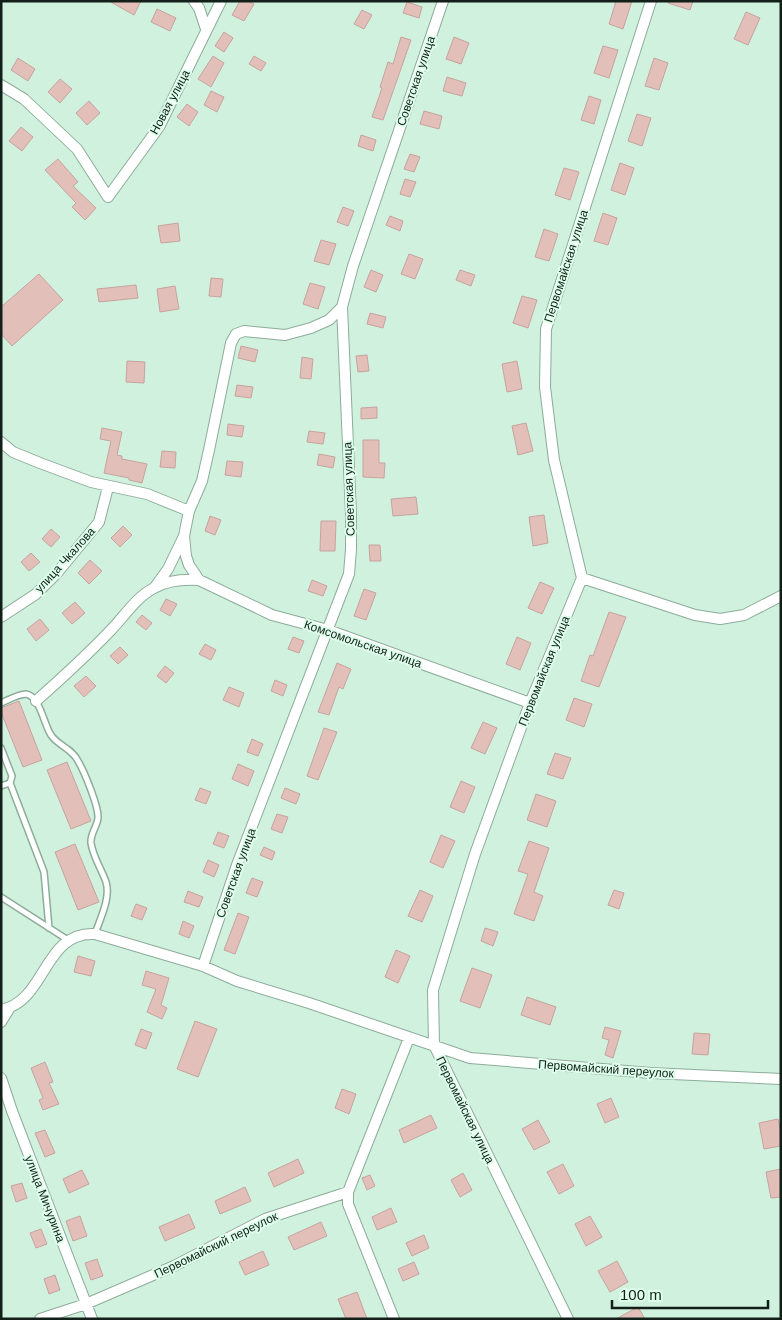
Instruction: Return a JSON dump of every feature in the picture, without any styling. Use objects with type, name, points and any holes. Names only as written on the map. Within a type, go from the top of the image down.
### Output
[{"type":"street","points":[[194,1],[199,8],[206,29]]},
{"type":"street","name":"Новая улица","points":[[1,85],[24,99],[77,149],[108,197],[159,127],[221,1]]},
{"type":"street","name":"Советская улица","points":[[203,966],[238,865],[349,574],[351,514],[342,307],[353,266],[443,1]]},
{"type":"street","name":"Первомайская улица","points":[[568,1319],[434,1045],[433,990],[475,854],[530,703],[582,578],[554,460],[545,387],[546,329],[652,1]]},
{"type":"street","name":"Комсомольская улица","points":[[36,701],[92,650],[143,595],[154,587],[168,569],[184,536],[189,510],[202,481],[231,343],[236,334],[244,331],[286,335],[311,328],[329,320],[342,307]]},
{"type":"street","points":[[1,442],[13,452],[40,463],[108,487],[147,494],[189,510]]},
{"type":"street","name":"улица Чкалова","points":[[1,617],[36,594],[57,573],[99,522],[108,487]]},
{"type":"street","name":"Комсомольская улица","points":[[184,536],[189,565],[199,580]]},
{"type":"street","points":[[582,578],[695,615],[720,619],[744,615],[781,596]]},
{"type":"street","name":"Комсомольская улица","points":[[154,587],[168,582],[199,580],[272,615],[328,630],[530,703]]},
{"type":"street","points":[[1,1022],[5,1009],[32,991],[59,948],[68,940],[79,935],[95,934]]},
{"type":"street","name":"Первомайский переулок","points":[[95,934],[203,966],[237,981],[309,1003],[470,1058],[650,1073],[781,1079]]},
{"type":"street","points":[[394,1319],[348,1204],[348,1192],[409,1038]]},
{"type":"street","name":"улица Мичурина","points":[[1,1078],[92,1319]]},
{"type":"street","name":"Первомайский переулок","points":[[40,1319],[86,1304],[174,1266],[265,1219],[348,1192]]},
{"type":"lane","points":[[1,703],[26,694],[36,701],[51,736],[72,752],[78,760],[97,807],[98,818],[91,842],[108,892],[95,934]]},
{"type":"lane","points":[[1,748],[12,776],[10,783],[44,872],[49,928]]},
{"type":"lane","points":[[1,786],[10,783]]},
{"type":"lane","points":[[1,897],[68,940]]},
{"type":"building","points":[[109,1],[141,1],[134,15]]},
{"type":"building","points":[[240,1],[248,1],[254,4],[244,21],[232,15]]},
{"type":"building","points":[[616,1],[632,1],[623,29],[609,24]]},
{"type":"building","points":[[668,1],[693,1],[690,10],[668,3]]},
{"type":"building","points":[[407,2],[422,7],[419,18],[403,13]]},
{"type":"building","points":[[157,9],[176,18],[170,31],[151,22]]},
{"type":"building","points":[[362,10],[372,15],[364,29],[354,24]]},
{"type":"building","points":[[746,12],[760,18],[748,45],[734,39]]},
{"type":"building","points":[[224,32],[233,38],[224,52],[215,46]]},
{"type":"building","points":[[401,37],[411,40],[383,120],[372,117],[382,88],[380,87],[388,62],[393,64]]},
{"type":"building","points":[[454,37],[469,43],[461,64],[446,59]]},
{"type":"building","points":[[603,46],[618,50],[609,78],[594,73]]},
{"type":"building","points":[[213,56],[224,63],[211,87],[198,79]]},
{"type":"building","points":[[254,56],[266,63],[261,71],[249,64]]},
{"type":"building","points":[[18,58],[35,69],[28,81],[11,70]]},
{"type":"building","points":[[654,58],[668,63],[659,90],[645,86]]},
{"type":"building","points":[[447,77],[466,83],[462,96],[443,91]]},
{"type":"building","points":[[60,79],[72,89],[60,103],[48,92]]},
{"type":"building","points":[[211,91],[224,97],[217,112],[204,105]]},
{"type":"building","points":[[589,96],[601,100],[594,124],[581,120]]},
{"type":"building","points":[[89,101],[100,113],[87,125],[76,113]]},
{"type":"building","points":[[187,104],[198,112],[189,126],[177,117]]},
{"type":"building","points":[[424,111],[442,116],[439,129],[420,124]]},
{"type":"building","points":[[637,114],[651,118],[642,146],[628,141]]},
{"type":"building","points":[[21,127],[33,137],[22,151],[9,141]]},
{"type":"building","points":[[361,135],[376,140],[373,151],[358,146]]},
{"type":"building","points":[[410,154],[420,157],[414,172],[404,169]]},
{"type":"building","points":[[58,159],[78,182],[73,186],[96,208],[85,220],[72,207],[76,203],[45,170]]},
{"type":"building","points":[[620,163],[634,168],[625,195],[611,190]]},
{"type":"building","points":[[564,168],[579,172],[570,200],[555,195]]},
{"type":"building","points":[[405,179],[416,182],[410,197],[400,194]]},
{"type":"building","points":[[343,207],[354,211],[348,226],[337,222]]},
{"type":"building","points":[[603,213],[617,218],[608,245],[594,241]]},
{"type":"building","points":[[390,216],[403,221],[400,231],[386,225]]},
{"type":"building","points":[[178,223],[180,241],[161,243],[158,226]]},
{"type":"building","points":[[544,229],[558,234],[549,261],[535,257]]},
{"type":"building","points":[[321,240],[336,244],[329,265],[314,261]]},
{"type":"building","points":[[409,254],[423,259],[415,279],[401,274]]},
{"type":"building","points":[[371,270],[383,275],[376,292],[364,287]]},
{"type":"building","points":[[460,270],[475,275],[471,286],[456,280]]},
{"type":"building","points":[[39,274],[63,300],[12,346],[1,334],[1,307]]},
{"type":"building","points":[[211,278],[223,279],[221,297],[209,296]]},
{"type":"building","points":[[310,283],[325,287],[318,309],[303,304]]},
{"type":"building","points":[[136,285],[138,298],[99,302],[97,289]]},
{"type":"building","points":[[175,286],[179,309],[160,312],[157,289]]},
{"type":"building","points":[[522,296],[537,300],[528,328],[513,323]]},
{"type":"building","points":[[370,313],[386,317],[383,328],[367,324]]},
{"type":"building","points":[[241,346],[258,350],[255,362],[238,358]]},
{"type":"building","points":[[367,355],[369,371],[358,372],[356,356]]},
{"type":"building","points":[[302,357],[313,359],[311,379],[300,378]]},
{"type":"building","points":[[127,361],[145,362],[144,383],[126,382]]},
{"type":"building","points":[[517,361],[522,389],[507,392],[502,364]]},
{"type":"building","points":[[237,385],[253,387],[251,398],[235,396]]},
{"type":"building","points":[[377,407],[377,418],[361,419],[361,408]]},
{"type":"building","points":[[526,423],[533,451],[518,455],[512,426]]},
{"type":"building","points":[[228,424],[244,426],[242,437],[227,435]]},
{"type":"building","points":[[102,428],[122,432],[117,455],[122,456],[122,459],[147,464],[142,483],[129,480],[129,478],[104,473],[111,441],[100,439]]},
{"type":"building","points":[[309,431],[325,433],[323,444],[307,442]]},
{"type":"building","points":[[363,440],[379,440],[379,463],[385,463],[384,478],[363,477]]},
{"type":"building","points":[[162,451],[176,452],[175,468],[160,467]]},
{"type":"building","points":[[319,454],[335,457],[333,468],[317,465]]},
{"type":"building","points":[[227,461],[243,462],[241,477],[225,475]]},
{"type":"building","points":[[416,497],[418,514],[393,516],[391,499]]},
{"type":"building","points":[[544,515],[548,543],[533,546],[529,517]]},
{"type":"building","points":[[210,516],[221,520],[215,535],[205,531]]},
{"type":"building","points":[[321,521],[336,521],[335,551],[320,551]]},
{"type":"building","points":[[123,526],[132,535],[120,547],[111,538]]},
{"type":"building","points":[[51,529],[60,537],[51,547],[42,539]]},
{"type":"building","points":[[369,545],[380,545],[381,561],[370,561]]},
{"type":"building","points":[[31,553],[40,562],[29,571],[21,562]]},
{"type":"building","points":[[90,560],[102,571],[89,584],[78,573]]},
{"type":"building","points":[[312,580],[327,586],[323,596],[308,591]]},
{"type":"building","points":[[540,582],[554,588],[542,614],[528,608]]},
{"type":"building","points":[[364,589],[376,593],[366,620],[354,616]]},
{"type":"building","points":[[166,599],[177,604],[170,616],[160,610]]},
{"type":"building","points":[[75,602],[85,613],[72,624],[62,613]]},
{"type":"building","points":[[609,612],[626,617],[599,687],[581,681],[590,655],[593,656]]},
{"type":"building","points":[[142,615],[152,623],[146,630],[136,622]]},
{"type":"building","points":[[40,619],[49,630],[36,641],[27,629]]},
{"type":"building","points":[[293,637],[304,641],[299,653],[288,649]]},
{"type":"building","points":[[517,637],[531,643],[520,670],[506,664]]},
{"type":"building","points":[[205,644],[216,650],[211,660],[199,654]]},
{"type":"building","points":[[120,647],[128,655],[118,664],[110,656]]},
{"type":"building","points":[[337,663],[351,669],[343,689],[339,687],[329,715],[318,712]]},
{"type":"building","points":[[165,666],[174,673],[166,683],[157,676]]},
{"type":"building","points":[[86,676],[96,686],[84,697],[74,686]]},
{"type":"building","points":[[275,680],[287,685],[283,696],[271,691]]},
{"type":"building","points":[[229,687],[244,693],[239,707],[223,700]]},
{"type":"building","points":[[574,698],[592,704],[584,727],[566,720]]},
{"type":"building","points":[[19,701],[42,760],[23,767],[1,712],[1,708]]},
{"type":"building","points":[[483,722],[497,728],[485,754],[471,748]]},
{"type":"building","points":[[324,728],[337,732],[318,780],[307,776]]},
{"type":"building","points":[[252,739],[263,744],[258,756],[247,752]]},
{"type":"building","points":[[555,753],[571,758],[563,779],[547,774]]},
{"type":"building","points":[[67,762],[91,821],[71,829],[47,770]]},
{"type":"building","points":[[238,764],[254,771],[248,786],[232,779]]},
{"type":"building","points":[[461,781],[475,787],[464,813],[450,807]]},
{"type":"building","points":[[200,788],[211,792],[206,804],[195,800]]},
{"type":"building","points":[[285,788],[300,794],[296,804],[281,798]]},
{"type":"building","points":[[536,794],[556,801],[547,827],[527,820]]},
{"type":"building","points":[[277,814],[288,817],[282,833],[271,829]]},
{"type":"building","points":[[218,832],[229,836],[224,848],[213,844]]},
{"type":"building","points":[[441,835],[455,841],[443,868],[430,862]]},
{"type":"building","points":[[529,841],[549,848],[534,892],[543,896],[534,921],[514,914],[528,874],[518,871]]},
{"type":"building","points":[[75,844],[99,902],[78,910],[55,852]]},
{"type":"building","points":[[264,847],[275,852],[272,860],[260,855]]},
{"type":"building","points":[[208,860],[219,865],[214,877],[203,872]]},
{"type":"building","points":[[252,878],[263,882],[257,897],[246,893]]},
{"type":"building","points":[[420,890],[433,896],[422,922],[408,916]]},
{"type":"building","points":[[614,890],[624,893],[619,909],[608,905]]},
{"type":"building","points":[[188,891],[203,897],[199,907],[184,902]]},
{"type":"building","points":[[136,904],[147,908],[142,920],[131,916]]},
{"type":"building","points":[[238,913],[249,917],[235,954],[224,950]]},
{"type":"building","points":[[183,921],[194,926],[189,938],[179,934]]},
{"type":"building","points":[[485,928],[498,932],[493,946],[481,941]]},
{"type":"building","points":[[396,950],[410,956],[398,983],[385,977]]},
{"type":"building","points":[[78,956],[95,961],[91,976],[74,972]]},
{"type":"building","points":[[472,968],[492,975],[480,1008],[460,1001]]},
{"type":"building","points":[[146,971],[169,978],[161,1005],[167,1008],[162,1019],[147,1012],[156,989],[142,985]]},
{"type":"building","points":[[527,997],[556,1007],[550,1025],[521,1015]]},
{"type":"building","points":[[195,1021],[217,1029],[198,1077],[177,1069]]},
{"type":"building","points":[[605,1027],[621,1031],[613,1058],[605,1055],[609,1040],[602,1038]]},
{"type":"building","points":[[141,1029],[152,1033],[146,1049],[135,1045]]},
{"type":"building","points":[[694,1033],[710,1034],[708,1055],[692,1054]]},
{"type":"building","points":[[45,1062],[53,1082],[49,1083],[59,1104],[43,1110],[39,1100],[43,1098],[31,1068]]},
{"type":"building","points":[[342,1089],[356,1094],[349,1114],[335,1108]]},
{"type":"building","points":[[611,1098],[619,1117],[605,1123],[597,1104]]},
{"type":"building","points":[[431,1115],[437,1128],[404,1143],[399,1130]]},
{"type":"building","points":[[778,1119],[781,1132],[781,1146],[764,1149],[759,1123]]},
{"type":"building","points":[[538,1120],[550,1142],[534,1150],[522,1129]]},
{"type":"building","points":[[45,1130],[55,1153],[45,1157],[35,1133]]},
{"type":"building","points":[[298,1159],[304,1173],[274,1187],[268,1173]]},
{"type":"building","points":[[563,1164],[574,1186],[559,1194],[547,1172]]},
{"type":"building","points":[[781,1169],[781,1197],[771,1198],[766,1172]]},
{"type":"building","points":[[82,1170],[89,1184],[69,1193],[63,1179]]},
{"type":"building","points":[[463,1173],[472,1190],[460,1197],[451,1180]]},
{"type":"building","points":[[370,1175],[375,1186],[367,1190],[362,1178]]},
{"type":"building","points":[[22,1183],[27,1198],[16,1202],[11,1186]]},
{"type":"building","points":[[245,1187],[251,1201],[220,1214],[215,1201]]},
{"type":"building","points":[[391,1208],[397,1222],[377,1230],[372,1217]]},
{"type":"building","points":[[189,1214],[195,1228],[165,1241],[159,1227]]},
{"type":"building","points":[[80,1216],[87,1236],[73,1241],[66,1221]]},
{"type":"building","points":[[590,1216],[602,1237],[586,1246],[575,1224]]},
{"type":"building","points":[[321,1222],[327,1236],[294,1250],[288,1237]]},
{"type":"building","points":[[41,1229],[47,1244],[36,1248],[30,1233]]},
{"type":"building","points":[[424,1235],[429,1248],[412,1256],[406,1243]]},
{"type":"building","points":[[263,1251],[269,1265],[245,1275],[239,1262]]},
{"type":"building","points":[[97,1259],[103,1276],[91,1280],[85,1263]]},
{"type":"building","points":[[617,1261],[628,1282],[610,1292],[598,1271]]},
{"type":"building","points":[[414,1262],[419,1274],[403,1281],[398,1269]]},
{"type":"building","points":[[55,1275],[60,1290],[49,1294],[44,1279]]},
{"type":"building","points":[[357,1292],[367,1319],[346,1319],[338,1299]]},
{"type":"building","points":[[638,1307],[645,1319],[616,1319]]}]
